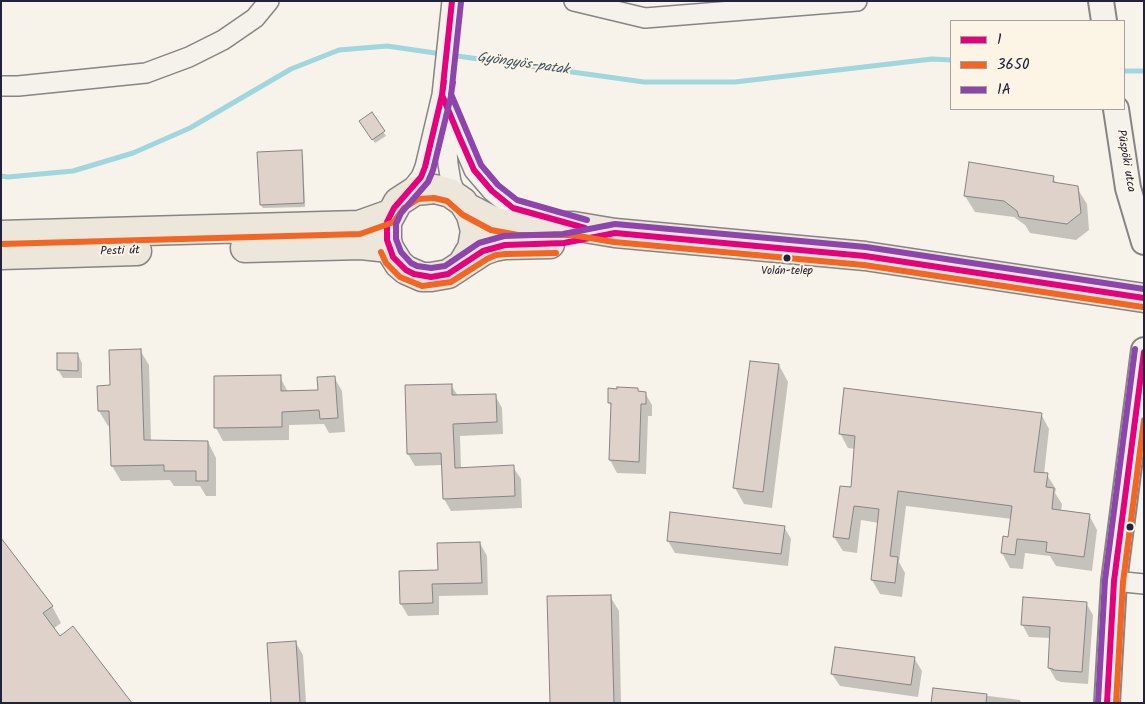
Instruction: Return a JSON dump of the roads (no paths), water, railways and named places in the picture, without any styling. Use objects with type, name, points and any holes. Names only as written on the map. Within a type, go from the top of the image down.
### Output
[{"type":"main road","name":"Pesti út","points":[[1,235],[359,225],[398,205],[415,191],[435,189],[443,190],[495,222],[519,226],[574,226],[615,233],[865,256],[1144,298]]},
{"type":"main road","points":[[462,203],[474,223],[472,248],[463,263]]},
{"type":"main road","points":[[389,248],[386,231],[398,205]]},
{"type":"main road","name":"Pesti út","points":[[1,255],[360,245],[389,248],[398,264],[406,270],[422,277],[431,278],[448,274],[483,251],[505,244],[564,243],[615,233]]},
{"type":"street","points":[[1,86],[18,86],[146,73],[189,57],[224,40],[255,18],[269,1]]},
{"type":"street","points":[[398,205],[421,177],[425,167],[443,89],[452,1]]},
{"type":"street","points":[[574,1],[645,18],[857,1]]},
{"type":"street","points":[[1101,1],[1104,20]]},
{"type":"street","points":[[443,89],[448,164],[452,182],[462,203]]},
{"type":"street","points":[[443,89],[474,170],[492,191],[513,208],[574,226]]},
{"type":"street","name":"Püspöki utca","points":[[1116,110],[1136,187],[1144,242]]},
{"type":"street","points":[[1107,703],[1114,581],[1144,350]]},
{"type":"street","points":[[1114,581],[1144,584]]},
{"type":"waterway","name":"Gyöngyös-patak","points":[[1,176],[73,171],[133,153],[190,128],[291,69],[339,50],[387,46],[442,54]]},
{"type":"waterway","name":"Gyöngyös-patak","points":[[450,55],[644,82],[735,82],[932,59],[950,60]]},
{"type":"waterway","name":"Gyöngyös-patak","points":[[1125,71],[1144,71]]},
{"type":"place","name":"Volán-telep","points":[[787,258]]}]
